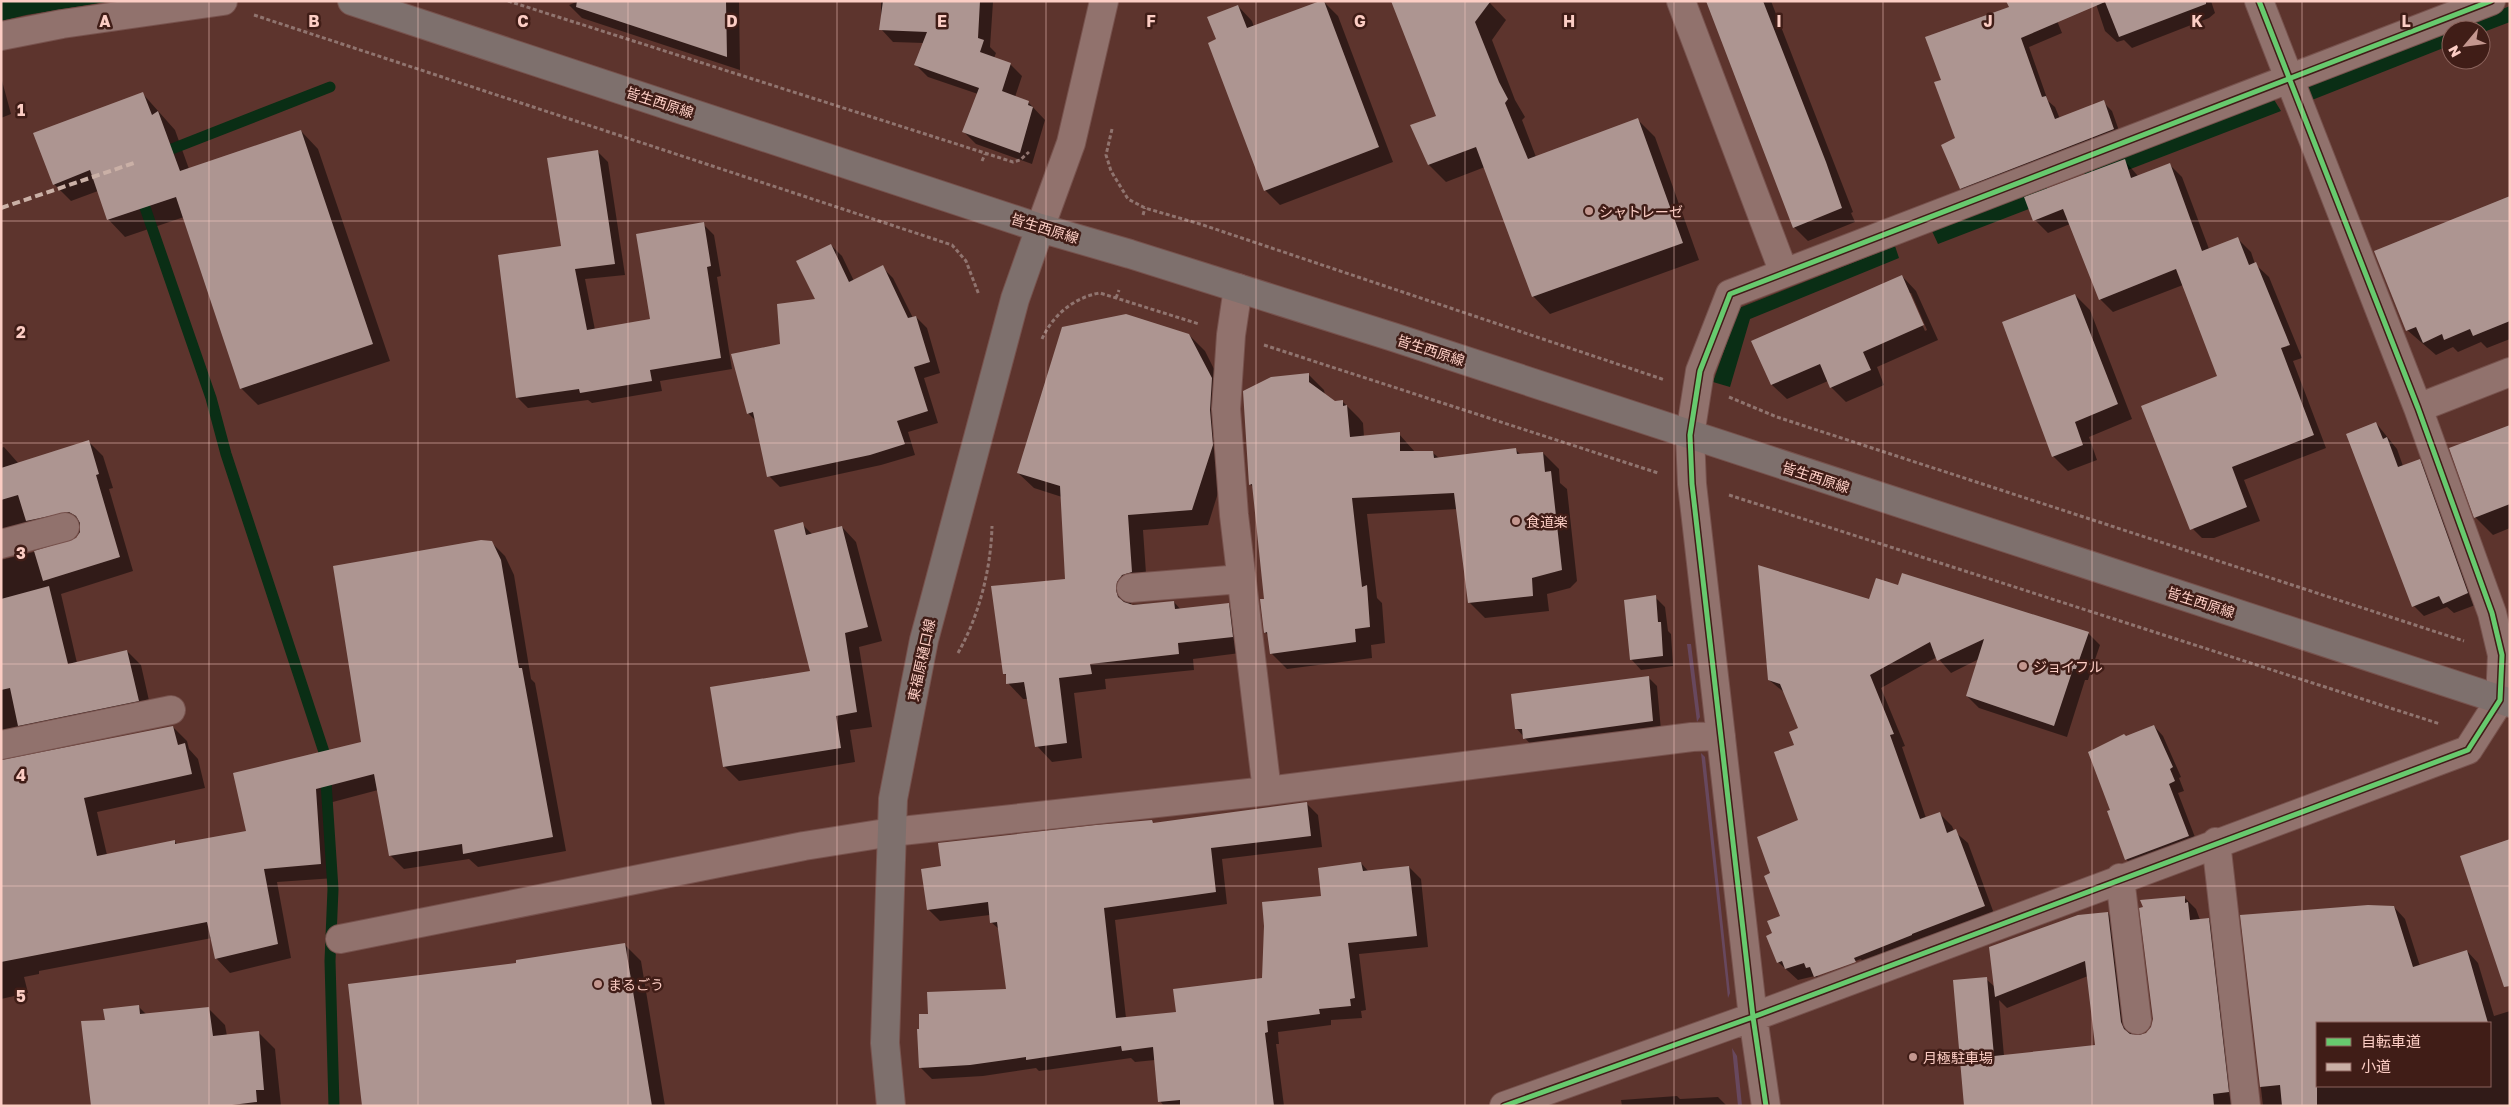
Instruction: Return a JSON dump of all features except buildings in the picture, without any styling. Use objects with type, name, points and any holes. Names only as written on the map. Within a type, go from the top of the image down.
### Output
[{"type":"main road","name":"皆生西原線","points":[[352,1],[1040,228],[1238,288],[2505,701]]},
{"type":"main road","name":"東福原樋口線","points":[[891,1106],[885,1043],[893,799],[924,640],[1015,299],[1040,228]]},
{"type":"street","points":[[1,36],[62,24],[223,1]]},
{"type":"street","points":[[1040,228],[1071,143],[1104,1]]},
{"type":"street","points":[[1681,1],[1784,272]]},
{"type":"street","points":[[1504,1106],[1753,1017],[2216,842],[2468,750],[2505,701],[2502,655],[2492,613],[2418,408],[2259,1]]},
{"type":"street","points":[[1766,1106],[1753,1017],[1692,484],[1690,435],[1700,371],[1730,294],[2491,1]]},
{"type":"street","points":[[1238,288],[1231,335],[1226,409],[1234,515],[1267,790]]},
{"type":"street","points":[[2418,408],[2510,372]]},
{"type":"street","points":[[1,544],[65,527]]},
{"type":"street","points":[[1131,588],[1242,579]]},
{"type":"street","points":[[1,746],[171,710]]},
{"type":"street","points":[[340,939],[795,848],[892,832],[1267,790],[1692,737],[1721,736]]},
{"type":"street","points":[[2216,842],[2246,1106]]},
{"type":"street","points":[[2120,878],[2137,1020]]},
{"type":"path","points":[[508,1],[985,154],[1014,162],[1028,155],[1033,146]]},
{"type":"path","points":[[248,13],[954,247],[962,254],[980,298]]},
{"type":"path","points":[[1113,124],[1106,155],[1111,171],[1128,199],[1145,208],[1209,227],[1674,383]]},
{"type":"path","points":[[982,161],[985,154]]},
{"type":"path","points":[[1144,215],[1145,208]]},
{"type":"path","points":[[954,247],[957,240]]},
{"type":"path","points":[[974,281],[980,284]]},
{"type":"path","points":[[1116,298],[1119,290]]},
{"type":"path","points":[[1041,341],[1047,328],[1066,308],[1090,295],[1100,293],[1667,476]]},
{"type":"path","points":[[1050,314],[1057,316]]},
{"type":"path","points":[[1722,394],[1777,417],[2468,642]]},
{"type":"path","points":[[1775,423],[1777,417]]},
{"type":"path","points":[[1729,495],[2442,724]]},
{"type":"path","points":[[1749,501],[1752,495]]},
{"type":"path","points":[[955,658],[968,635],[980,598],[992,554],[992,525]]},
{"type":"path","points":[[2453,643],[2455,637]]},
{"type":"shaded area","points":[[1,1],[112,1],[1,21]]},
{"type":"shaded area","points":[[2510,6],[2510,22],[2491,29],[2491,20],[2475,20]]},
{"type":"shaded area","points":[[2441,34],[2441,49],[2312,100],[2307,87]]},
{"type":"shaded area","points":[[2273,98],[2281,111],[2089,185],[2083,170]]},
{"type":"shaded area","points":[[2046,186],[2052,200],[1938,244],[1932,231]]},
{"type":"shaded area","points":[[1895,246],[1899,258],[1750,319],[1730,387],[1713,382],[1739,308]]},
{"type":"shaded area","points":[[1687,644],[1691,644],[1700,717],[1697,722]]},
{"type":"shaded area","points":[[1701,753],[1705,757],[1730,993],[1728,998]]},
{"type":"shaded area","points":[[1732,1048],[1737,1056],[1742,1106],[1738,1106]]},
{"type":"waterway","points":[[159,154],[330,87]]},
{"type":"waterway","points":[[140,193],[211,398],[226,454],[324,752],[333,889],[330,961],[334,1106]]},
{"type":"marked path","points":[[1,208],[134,163]]},
{"type":"cycle path","points":[[1504,1106],[1753,1017],[2468,750],[2500,700],[2502,655],[2492,613],[2418,408],[2259,1]]},
{"type":"cycle path","points":[[1766,1106],[1753,1017],[1692,484],[1690,435],[1700,371],[1730,294],[2491,1]]},
{"type":"place","name":"シャトレーゼ","points":[[1589,211]]},
{"type":"place","name":"食道楽","points":[[1516,521]]},
{"type":"place","name":"ジョイフル","points":[[2023,666]]},
{"type":"place","name":"まるごう","points":[[598,984]]},
{"type":"place","name":"月極駐車場","points":[[1913,1057]]}]
